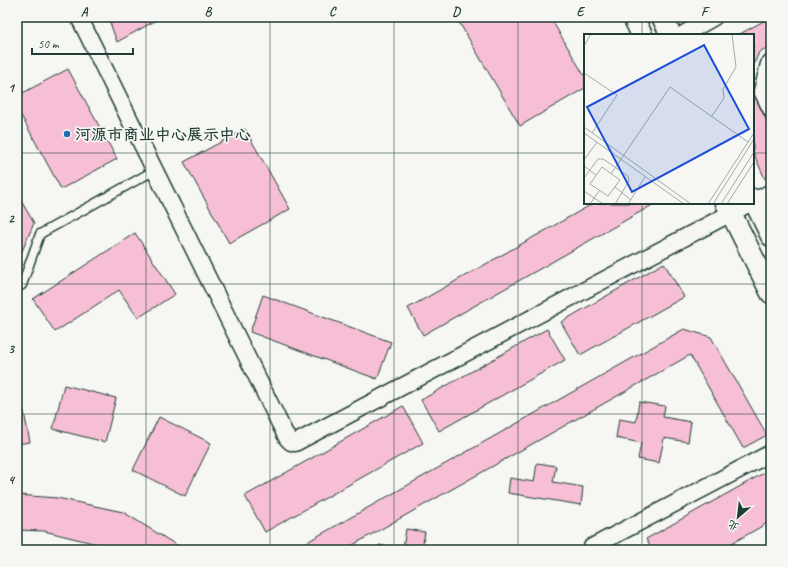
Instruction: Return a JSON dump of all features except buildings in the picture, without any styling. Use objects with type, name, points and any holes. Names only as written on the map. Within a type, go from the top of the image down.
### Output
[{"type":"street","points":[[79,17],[287,438],[291,442],[295,443],[729,208],[742,204]]},
{"type":"street","points":[[633,17],[642,34]]},
{"type":"street","points":[[662,17],[670,34]]},
{"type":"street","points":[[684,34],[714,17]]},
{"type":"street","points":[[771,63],[769,64],[762,91],[771,109]]},
{"type":"street","points":[[754,200],[771,192]]},
{"type":"street","points":[[754,204],[771,236]]},
{"type":"street","points":[[729,208],[771,293]]},
{"type":"street","points":[[593,550],[592,547],[771,453]]},
{"type":"lane","points":[[17,288],[22,285],[40,234],[155,170]]},
{"type":"place","name":"河源市商业中心展示中心","points":[[67,134]]}]
